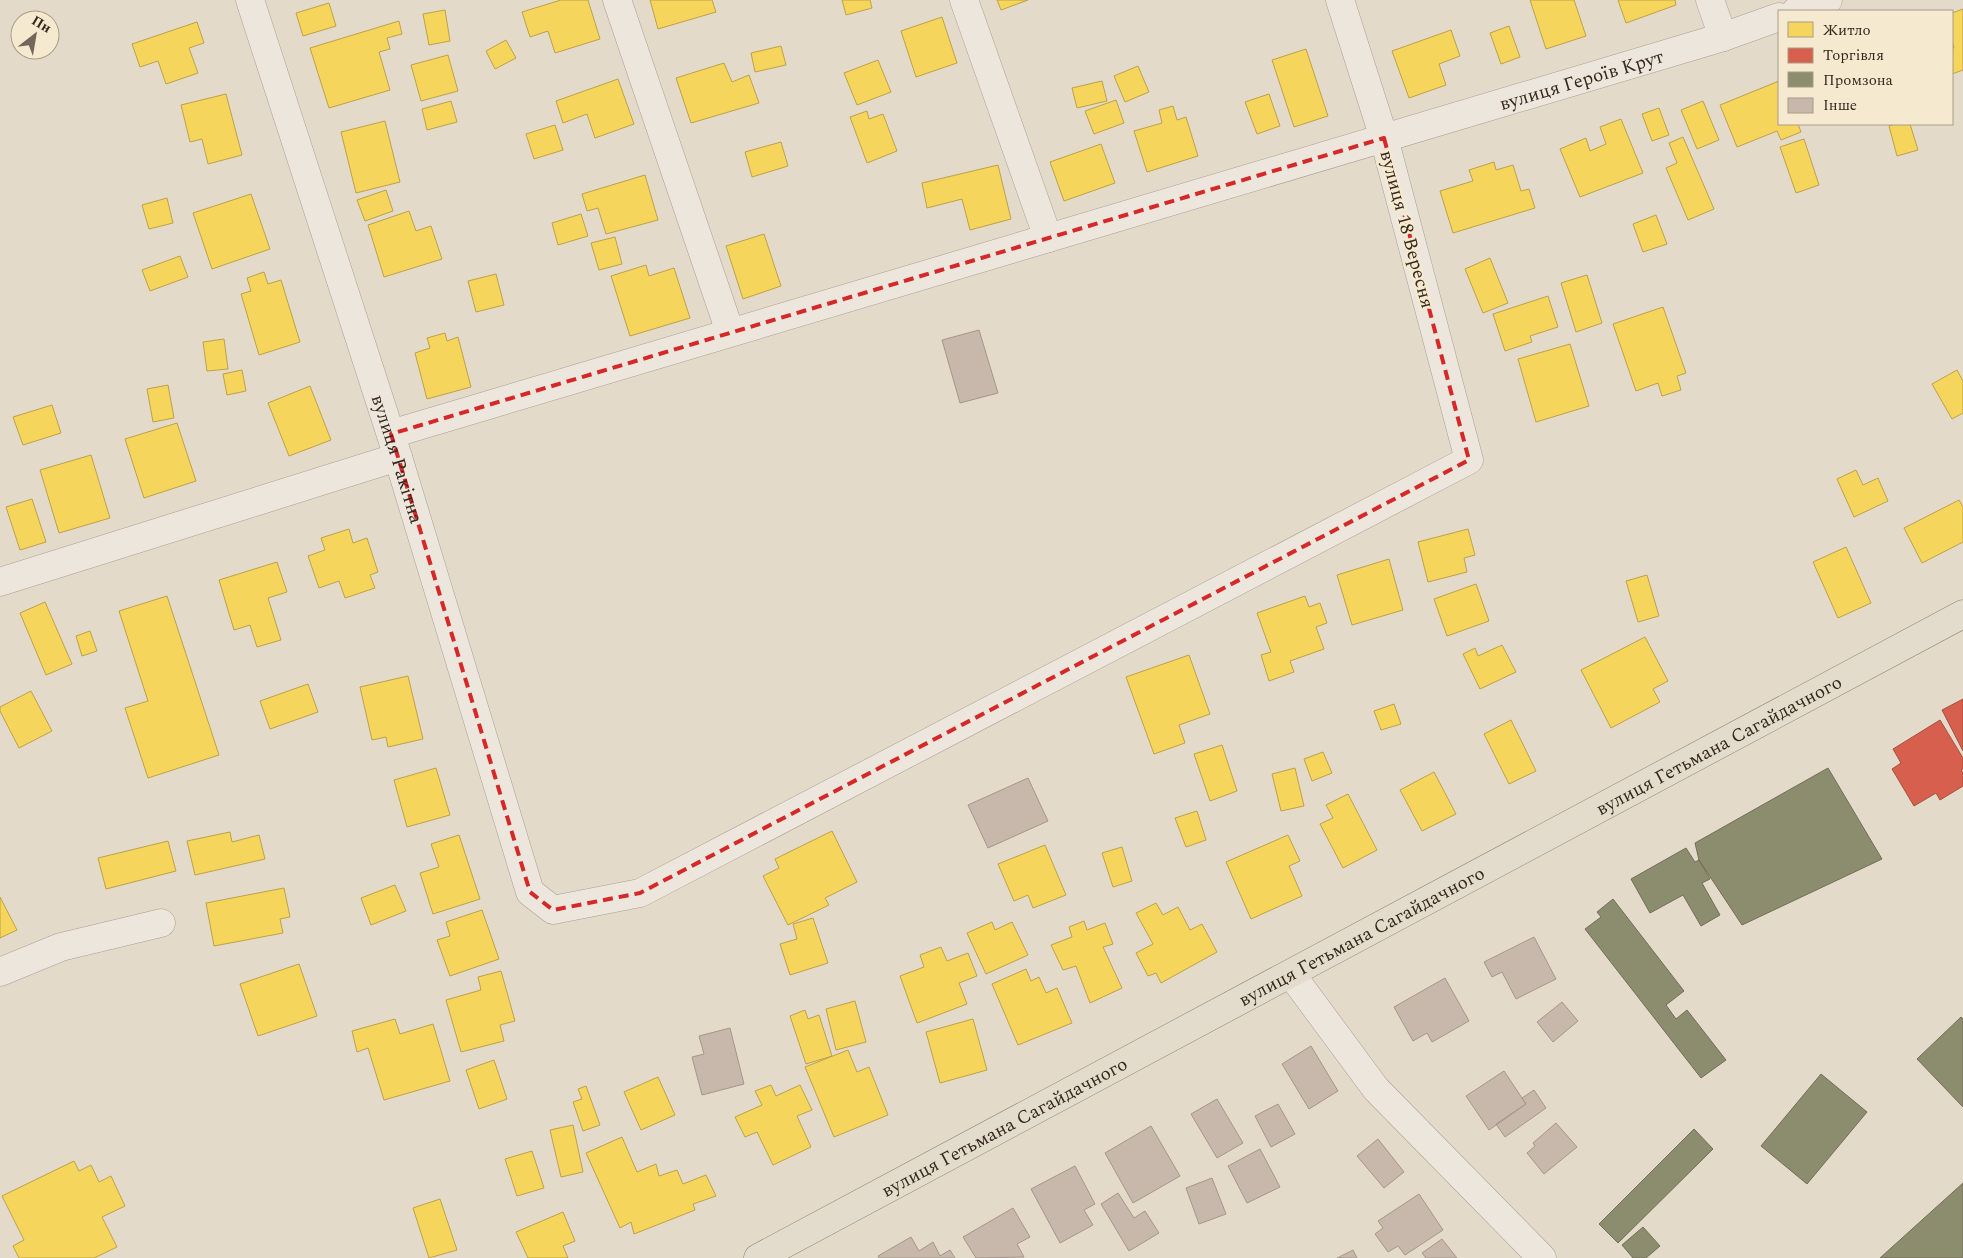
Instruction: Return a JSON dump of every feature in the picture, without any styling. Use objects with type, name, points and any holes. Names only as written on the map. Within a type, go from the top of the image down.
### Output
[{"type":"main road","name":"вулиця Гетьмана Сагайдачного","points":[[758,1258],[1963,614]]},
{"type":"street","name":"вулиця Ракітна","points":[[250,0],[394,445],[530,892],[554,910]]},
{"type":"street","points":[[618,0],[730,332]]},
{"type":"street","points":[[964,0],[1048,238]]},
{"type":"street","name":"вулиця 18 Вересня","points":[[554,910],[640,893],[1468,460],[1384,138],[1340,0]]},
{"type":"street","points":[[1710,0],[1723,37]]},
{"type":"street","points":[[1799,10],[1828,0]]},
{"type":"street","name":"вулиця Героїв Крут","points":[[0,582],[394,445],[730,332],[1723,37],[1778,17]]},
{"type":"street","points":[[0,972],[62,947],[161,923]]},
{"type":"street","points":[[1292,974],[1376,1089],[1542,1258]]},
{"type":"highlighted area","points":[[1384,138],[1469,460],[640,893],[553,910],[530,892],[391,434]]},
{"type":"building: Житло","points":[[561,0],[588,0],[600,39],[555,53],[548,31],[530,37],[522,12]]},
{"type":"building: Житло","points":[[650,0],[712,0],[716,12],[658,29]]},
{"type":"building: Житло","points":[[842,0],[870,0],[872,8],[846,15]]},
{"type":"building: Житло","points":[[997,0],[1028,0],[1001,10]]},
{"type":"building: Житло","points":[[1530,0],[1574,0],[1586,36],[1546,49]]},
{"type":"building: Житло","points":[[1618,0],[1675,0],[1676,5],[1626,23]]},
{"type":"building: Житло","points":[[329,3],[336,26],[303,36],[296,13]]},
{"type":"building: Житло","points":[[1963,9],[1963,70],[1953,74],[1954,48],[1953,13]]},
{"type":"building: Житло","points":[[445,10],[450,41],[429,45],[423,14]]},
{"type":"building: Житло","points":[[942,17],[957,63],[916,77],[901,31]]},
{"type":"building: Житло","points":[[399,21],[402,34],[387,38],[390,49],[379,52],[390,90],[329,108],[310,48]]},
{"type":"building: Житло","points":[[197,22],[204,43],[189,48],[198,73],[166,84],[158,61],[140,67],[132,44]]},
{"type":"building: Житло","points":[[1509,26],[1520,57],[1501,64],[1490,33]]},
{"type":"building: Житло","points":[[1451,30],[1460,56],[1439,64],[1446,85],[1409,98],[1392,51]]},
{"type":"building: Житло","points":[[506,40],[516,58],[495,69],[486,51]]},
{"type":"building: Житло","points":[[781,46],[786,65],[755,72],[751,53]]},
{"type":"building: Житло","points":[[1306,49],[1328,116],[1294,127],[1272,60]]},
{"type":"building: Житло","points":[[448,55],[458,91],[421,101],[411,65]]},
{"type":"building: Житло","points":[[878,60],[891,92],[857,105],[844,73]]},
{"type":"building: Житло","points":[[724,63],[732,82],[749,75],[759,103],[691,123],[676,78]]},
{"type":"building: Житло","points":[[1138,66],[1149,92],[1125,102],[1114,76]]},
{"type":"building: Житло","points":[[618,79],[634,124],[595,138],[587,114],[563,123],[556,101]]},
{"type":"building: Житло","points":[[1102,81],[1107,101],[1077,108],[1072,88]]},
{"type":"building: Житло","points":[[1778,81],[1778,125],[1798,125],[1801,132],[1781,140],[1777,131],[1737,147],[1720,105]]},
{"type":"building: Житло","points":[[226,94],[242,155],[208,164],[202,139],[190,142],[181,105]]},
{"type":"building: Житло","points":[[1269,94],[1280,126],[1257,134],[1245,102]]},
{"type":"building: Житло","points":[[1116,100],[1124,123],[1094,134],[1085,111]]},
{"type":"building: Житло","points":[[451,101],[457,122],[427,130],[422,109]]},
{"type":"building: Житло","points":[[1703,101],[1719,140],[1697,149],[1681,110]]},
{"type":"building: Житло","points":[[1173,106],[1177,120],[1186,117],[1198,156],[1147,172],[1134,131],[1162,123],[1159,110]]},
{"type":"building: Житло","points":[[1659,108],[1669,135],[1652,141],[1642,114]]},
{"type":"building: Житло","points":[[867,111],[869,119],[883,114],[897,151],[867,163],[850,117]]},
{"type":"building: Житло","points":[[1621,119],[1643,173],[1580,197],[1560,149],[1586,138],[1590,151],[1606,144],[1600,127]]},
{"type":"building: Житло","points":[[385,121],[400,182],[356,193],[341,132]]},
{"type":"building: Житло","points":[[555,125],[563,150],[534,159],[526,134]]},
{"type":"building: Житло","points":[[1910,125],[1918,150],[1897,156],[1889,126]]},
{"type":"building: Житло","points":[[1683,137],[1714,209],[1688,220],[1666,168],[1677,163],[1669,143]]},
{"type":"building: Житло","points":[[1804,139],[1819,185],[1796,193],[1780,147]]},
{"type":"building: Житло","points":[[781,142],[788,166],[752,177],[745,152]]},
{"type":"building: Житло","points":[[1101,144],[1115,183],[1064,201],[1050,162]]},
{"type":"building: Житло","points":[[1494,162],[1496,170],[1513,165],[1521,191],[1529,189],[1535,208],[1453,233],[1440,191],[1473,181],[1469,170]]},
{"type":"building: Житло","points":[[998,165],[1011,219],[970,230],[962,199],[927,208],[922,183]]},
{"type":"building: Житло","points":[[645,175],[658,220],[606,234],[598,208],[587,211],[582,194]]},
{"type":"building: Житло","points":[[386,190],[393,211],[365,221],[357,200]]},
{"type":"building: Житло","points":[[251,194],[270,249],[212,269],[193,213]]},
{"type":"building: Житло","points":[[167,198],[173,223],[149,229],[142,205]]},
{"type":"building: Житло","points":[[409,211],[416,231],[431,226],[442,259],[384,277],[368,225]]},
{"type":"building: Житло","points":[[581,214],[588,236],[558,245],[552,223]]},
{"type":"building: Житло","points":[[1656,215],[1667,244],[1643,252],[1633,224]]},
{"type":"building: Житло","points":[[764,234],[781,286],[743,299],[726,246]]},
{"type":"building: Житло","points":[[615,237],[622,264],[599,270],[591,243]]},
{"type":"building: Житло","points":[[180,256],[188,277],[150,291],[142,270]]},
{"type":"building: Житло","points":[[1490,258],[1508,303],[1483,313],[1465,269]]},
{"type":"building: Житло","points":[[646,265],[649,276],[674,268],[690,318],[630,336],[611,276]]},
{"type":"building: Житло","points":[[264,272],[268,284],[281,280],[300,342],[259,355],[241,294],[251,291],[247,278]]},
{"type":"building: Житло","points":[[496,274],[504,305],[476,312],[468,281]]},
{"type":"building: Житло","points":[[1587,275],[1602,323],[1576,332],[1561,283]]},
{"type":"building: Житло","points":[[1548,296],[1558,327],[1530,336],[1532,342],[1505,351],[1493,314]]},
{"type":"building: Житло","points":[[1663,307],[1686,373],[1677,376],[1681,390],[1662,396],[1658,383],[1636,391],[1613,324]]},
{"type":"building: Житло","points":[[445,333],[447,341],[458,337],[471,387],[427,399],[415,353],[430,348],[427,338]]},
{"type":"building: Житло","points":[[224,339],[228,369],[207,371],[203,342]]},
{"type":"building: Житло","points":[[1570,344],[1589,406],[1536,422],[1518,359]]},
{"type":"building: Житло","points":[[242,370],[246,391],[227,395],[223,374]]},
{"type":"building: Житло","points":[[1957,370],[1963,381],[1963,413],[1952,419],[1932,384]]},
{"type":"building: Житло","points":[[168,385],[174,418],[153,422],[147,389]]},
{"type":"building: Житло","points":[[310,386],[331,440],[289,456],[268,403]]},
{"type":"building: Житло","points":[[52,405],[61,433],[23,445],[13,417]]},
{"type":"building: Житло","points":[[177,423],[196,481],[144,498],[125,439]]},
{"type":"building: Житло","points":[[91,455],[110,518],[59,533],[40,470]]},
{"type":"building: Житло","points":[[1856,470],[1863,485],[1878,478],[1888,501],[1854,517],[1837,479]]},
{"type":"building: Житло","points":[[32,499],[46,542],[20,550],[6,507]]},
{"type":"building: Житло","points":[[1959,500],[1963,507],[1963,542],[1922,563],[1904,528]]},
{"type":"building: Житло","points":[[349,529],[353,543],[367,538],[378,572],[370,575],[375,588],[345,598],[339,581],[319,588],[308,556],[325,550],[321,538]]},
{"type":"building: Житло","points":[[1468,529],[1475,555],[1464,558],[1467,572],[1428,582],[1418,542]]},
{"type":"building: Житло","points":[[1846,547],[1871,603],[1838,618],[1813,562]]},
{"type":"building: Житло","points":[[1389,559],[1403,610],[1352,625],[1337,575]]},
{"type":"building: Житло","points":[[277,562],[287,592],[268,598],[281,640],[257,647],[250,625],[234,630],[219,580]]},
{"type":"building: Житло","points":[[1647,575],[1659,616],[1638,622],[1626,581]]},
{"type":"building: Житло","points":[[1476,584],[1489,621],[1447,636],[1434,599]]},
{"type":"building: Житло","points":[[167,596],[219,755],[148,778],[125,708],[148,701],[119,611]]},
{"type":"building: Житло","points":[[1305,596],[1309,607],[1320,603],[1327,623],[1316,627],[1324,649],[1290,661],[1294,672],[1269,681],[1261,655],[1271,652],[1257,613]]},
{"type":"building: Житло","points":[[45,602],[72,664],[46,675],[20,613]]},
{"type":"building: Житло","points":[[90,631],[97,651],[82,656],[76,636]]},
{"type":"building: Житло","points":[[1645,637],[1668,681],[1653,689],[1660,702],[1611,728],[1581,670]]},
{"type":"building: Житло","points":[[1502,645],[1516,672],[1480,689],[1463,654],[1475,648],[1478,656]]},
{"type":"building: Житло","points":[[1189,655],[1210,714],[1179,725],[1185,743],[1154,754],[1126,677]]},
{"type":"building: Житло","points":[[408,676],[423,739],[388,747],[386,737],[372,740],[360,687]]},
{"type":"building: Житло","points":[[308,684],[318,712],[270,729],[260,701]]},
{"type":"building: Житло","points":[[31,691],[52,731],[19,748],[0,711],[0,707]]},
{"type":"building: Житло","points":[[1394,704],[1401,724],[1381,730],[1374,711]]},
{"type":"building: Житло","points":[[1511,720],[1536,771],[1509,784],[1484,734]]},
{"type":"building: Житло","points":[[1222,745],[1237,791],[1210,801],[1194,754]]},
{"type":"building: Житло","points":[[1323,752],[1332,773],[1312,781],[1304,759]]},
{"type":"building: Житло","points":[[436,768],[450,815],[407,827],[394,780]]},
{"type":"building: Житло","points":[[1295,768],[1304,806],[1281,811],[1272,774]]},
{"type":"building: Житло","points":[[1434,772],[1456,814],[1422,831],[1400,790]]},
{"type":"building: Житло","points":[[1348,794],[1377,850],[1343,868],[1320,824],[1333,818],[1326,805]]},
{"type":"building: Житло","points":[[1197,811],[1206,840],[1186,847],[1175,818]]},
{"type":"building: Житло","points":[[832,831],[857,882],[825,898],[829,905],[788,925],[763,876],[779,868],[775,859]]},
{"type":"building: Житло","points":[[230,832],[232,842],[259,835],[265,859],[195,875],[187,841]]},
{"type":"building: Житло","points":[[459,835],[480,899],[433,914],[420,873],[439,867],[431,844]]},
{"type":"building: Житло","points":[[1288,835],[1300,861],[1289,866],[1302,896],[1251,919],[1226,862]]},
{"type":"building: Житло","points":[[168,841],[176,871],[106,889],[98,858]]},
{"type":"building: Житло","points":[[1045,845],[1066,895],[1033,908],[1028,895],[1014,901],[998,864]]},
{"type":"building: Житло","points":[[1122,847],[1132,881],[1113,887],[1102,853]]},
{"type":"building: Житло","points":[[395,885],[406,911],[371,925],[361,898]]},
{"type":"building: Житло","points":[[284,888],[290,917],[280,919],[283,933],[214,946],[206,903]]},
{"type":"building: Житло","points":[[0,897],[17,930],[0,938]]},
{"type":"building: Житло","points":[[1156,903],[1163,915],[1178,907],[1190,930],[1202,924],[1217,952],[1161,983],[1156,973],[1148,976],[1136,953],[1153,944],[1136,913]]},
{"type":"building: Житло","points":[[482,910],[499,959],[450,976],[437,940],[450,936],[446,922]]},
{"type":"building: Житло","points":[[813,918],[828,963],[790,975],[780,944],[797,939],[793,924]]},
{"type":"building: Житло","points":[[1084,921],[1087,930],[1105,923],[1113,944],[1103,947],[1122,988],[1090,1003],[1076,966],[1063,970],[1051,945],[1072,937],[1069,927]]},
{"type":"building: Житло","points":[[992,922],[995,930],[1012,922],[1028,955],[986,974],[967,933]]},
{"type":"building: Житло","points":[[941,947],[947,961],[968,953],[977,976],[959,983],[967,1004],[917,1023],[900,976],[924,967],[920,955]]},
{"type":"building: Житло","points":[[299,964],[317,1016],[258,1036],[240,984]]},
{"type":"building: Житло","points":[[1026,969],[1031,981],[1039,977],[1046,993],[1057,988],[1072,1023],[1018,1045],[992,984]]},
{"type":"building: Житло","points":[[501,971],[515,1021],[500,1025],[504,1041],[461,1052],[446,1000],[481,990],[478,977]]},
{"type":"building: Житло","points":[[855,1001],[866,1042],[836,1050],[826,1009]]},
{"type":"building: Житло","points":[[805,1010],[808,1019],[819,1015],[832,1056],[806,1064],[790,1016]]},
{"type":"building: Житло","points":[[395,1019],[400,1034],[433,1024],[450,1081],[384,1100],[368,1048],[357,1052],[352,1031]]},
{"type":"building: Житло","points":[[973,1019],[987,1070],[940,1083],[926,1032]]},
{"type":"building: Житло","points":[[848,1050],[857,1072],[869,1067],[888,1115],[834,1137],[805,1067]]},
{"type":"building: Житло","points":[[494,1060],[507,1099],[479,1109],[466,1070]]},
{"type":"building: Житло","points":[[658,1077],[675,1115],[641,1130],[624,1092]]},
{"type":"building: Житло","points":[[771,1085],[776,1096],[800,1085],[812,1110],[797,1116],[811,1147],[773,1165],[757,1132],[745,1137],[735,1117],[762,1105],[755,1091]]},
{"type":"building: Житло","points":[[586,1086],[600,1125],[583,1131],[573,1102],[582,1099],[578,1089]]},
{"type":"building: Житло","points":[[573,1125],[583,1172],[561,1177],[550,1130]]},
{"type":"building: Житло","points":[[622,1137],[637,1172],[656,1164],[659,1176],[677,1170],[683,1184],[706,1175],[716,1196],[693,1204],[695,1210],[634,1234],[631,1222],[620,1228],[586,1153]]},
{"type":"building: Житло","points":[[532,1151],[544,1188],[517,1196],[505,1159]]},
{"type":"building: Житло","points":[[74,1161],[79,1171],[91,1165],[99,1182],[111,1176],[125,1206],[102,1217],[117,1247],[94,1258],[19,1258],[13,1246],[24,1240],[2,1196]]},
{"type":"building: Житло","points":[[440,1199],[457,1250],[429,1258],[413,1208]]},
{"type":"building: Житло","points":[[563,1212],[575,1241],[563,1246],[568,1258],[528,1258],[516,1232]]},
{"type":"building: Торгівля","points":[[1963,699],[1963,751],[1942,710]]},
{"type":"building: Торгівля","points":[[1940,720],[1963,758],[1963,769],[1961,770],[1963,773],[1963,786],[1940,800],[1936,793],[1914,806],[1892,769],[1901,763],[1893,749]]},
{"type":"building: Промзона","points":[[1828,768],[1882,859],[1742,925],[1699,860],[1695,843]]},
{"type":"building: Промзона","points":[[1686,848],[1695,862],[1699,860],[1710,879],[1702,883],[1720,915],[1701,926],[1683,895],[1650,913],[1631,879]]},
{"type":"building: Промзона","points":[[1613,899],[1684,991],[1666,1005],[1676,1019],[1687,1010],[1726,1060],[1701,1078],[1585,929],[1601,917],[1597,912]]},
{"type":"building: Промзона","points":[[1961,1017],[1963,1019],[1963,1107],[1917,1059]]},
{"type":"building: Промзона","points":[[1821,1074],[1867,1112],[1807,1184],[1761,1146]]},
{"type":"building: Промзона","points":[[1694,1129],[1713,1149],[1618,1243],[1599,1224]]},
{"type":"building: Промзона","points":[[1963,1183],[1963,1258],[1880,1258]]},
{"type":"building: Промзона","points":[[1643,1227],[1660,1246],[1646,1258],[1633,1258],[1622,1245]]},
{"type":"building: Інше","points":[[979,330],[998,393],[960,403],[942,340]]},
{"type":"building: Інше","points":[[1028,778],[1048,821],[988,848],[968,805]]},
{"type":"building: Інше","points":[[1534,937],[1556,979],[1516,999],[1502,972],[1492,977],[1484,962]]},
{"type":"building: Інше","points":[[1445,978],[1469,1021],[1432,1042],[1427,1033],[1413,1041],[1394,1007]]},
{"type":"building: Інше","points":[[1562,1002],[1578,1021],[1553,1042],[1537,1022]]},
{"type":"building: Інше","points":[[730,1028],[744,1084],[702,1095],[692,1057],[704,1054],[699,1036]]},
{"type":"building: Інше","points":[[1311,1046],[1338,1091],[1309,1109],[1282,1064]]},
{"type":"building: Інше","points":[[1504,1071],[1526,1104],[1489,1130],[1466,1096]]},
{"type":"building: Інше","points":[[1534,1090],[1546,1108],[1505,1137],[1496,1124],[1526,1104],[1522,1098]]},
{"type":"building: Інше","points":[[1217,1099],[1243,1143],[1217,1158],[1191,1114]]},
{"type":"building: Інше","points":[[1278,1104],[1295,1134],[1271,1147],[1255,1116]]},
{"type":"building: Інше","points":[[1556,1123],[1577,1147],[1544,1174],[1527,1153],[1535,1146],[1533,1143]]},
{"type":"building: Інше","points":[[1151,1126],[1180,1176],[1133,1203],[1105,1153]]},
{"type":"building: Інше","points":[[1378,1139],[1404,1172],[1384,1188],[1357,1156]]},
{"type":"building: Інше","points":[[1260,1149],[1280,1187],[1247,1203],[1228,1166]]},
{"type":"building: Інше","points":[[1075,1166],[1095,1204],[1084,1210],[1093,1225],[1060,1243],[1031,1189]]},
{"type":"building: Інше","points":[[1212,1178],[1226,1214],[1199,1224],[1186,1188]]},
{"type":"building: Інше","points":[[1118,1193],[1134,1218],[1145,1211],[1159,1233],[1129,1251],[1101,1204]]},
{"type":"building: Інше","points":[[1419,1194],[1443,1230],[1405,1255],[1398,1246],[1388,1252],[1375,1234],[1383,1228],[1378,1221]]},
{"type":"building: Інше","points":[[1013,1208],[1030,1237],[1017,1244],[1024,1257],[976,1258],[963,1237]]},
{"type":"building: Інше","points":[[911,1237],[919,1251],[933,1242],[940,1256],[950,1250],[955,1258],[879,1258],[878,1256]]},
{"type":"building: Інше","points":[[1442,1239],[1457,1258],[1426,1258],[1422,1253]]},
{"type":"building: Інше","points":[[1353,1250],[1357,1258],[1337,1258]]}]
